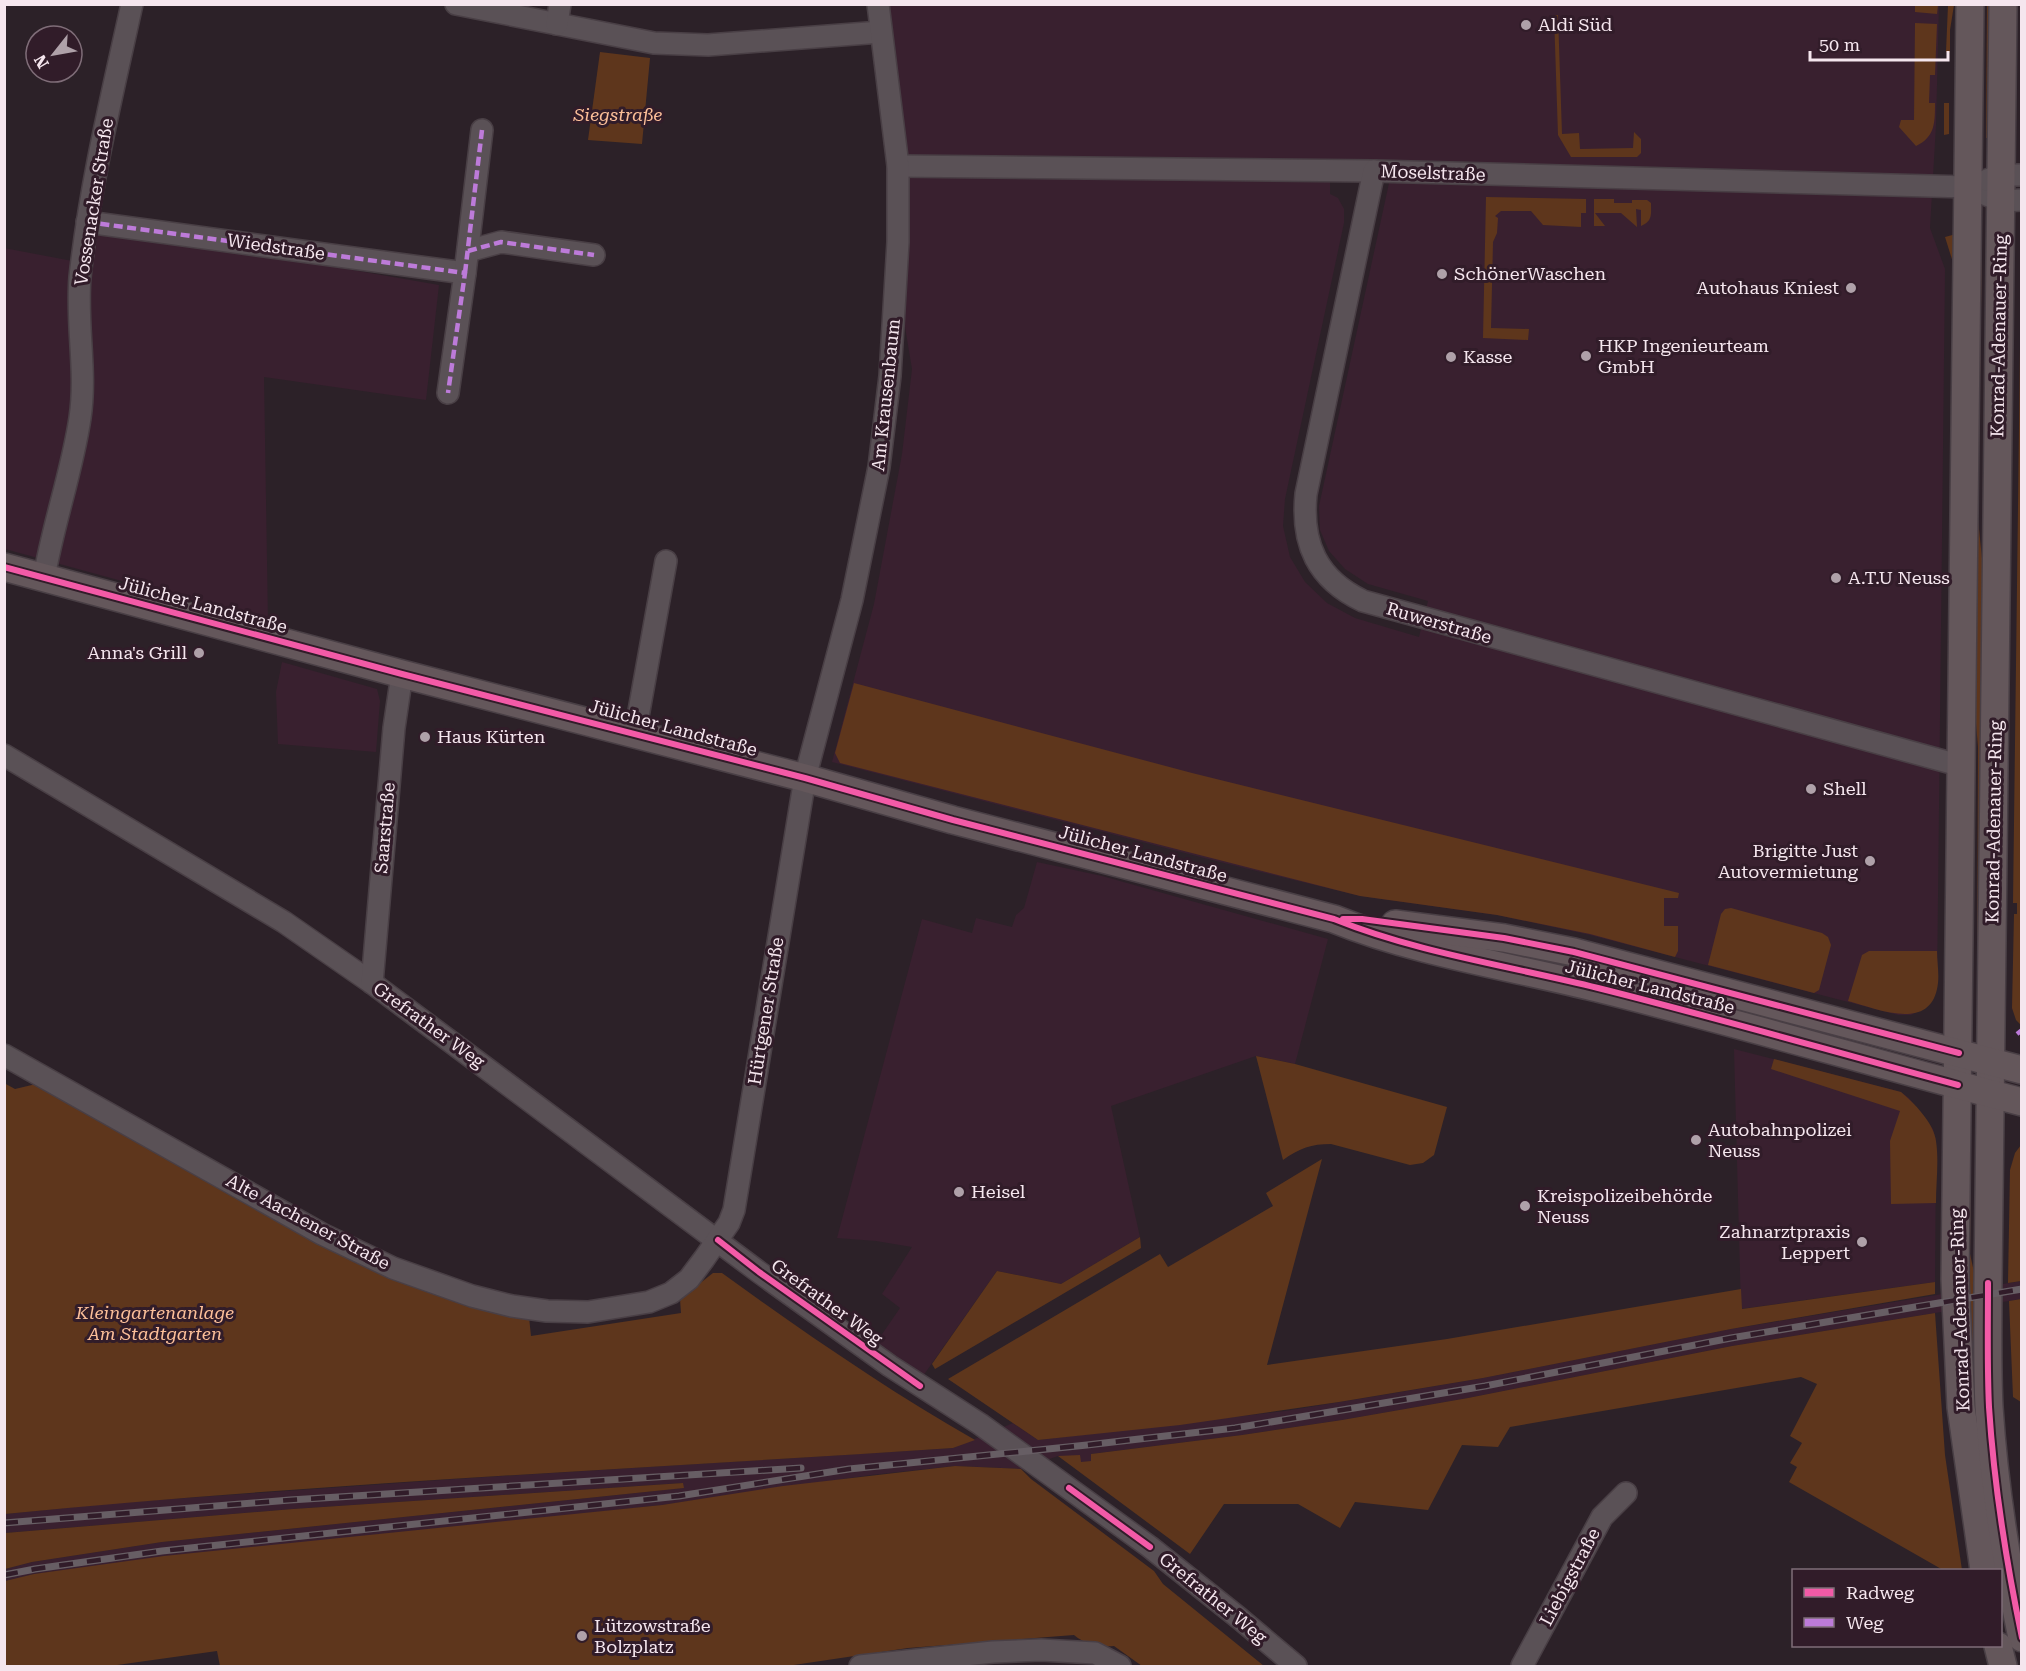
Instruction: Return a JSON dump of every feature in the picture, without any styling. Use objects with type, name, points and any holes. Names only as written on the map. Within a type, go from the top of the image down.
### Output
[{"type":"main road","name":"Konrad-Adenauer-Ring","points":[[1970,4],[1955,1279],[1961,1407],[1984,1569]]},
{"type":"main road","name":"Konrad-Adenauer-Ring","points":[[2003,4],[2011,188],[1990,1094],[1989,1405],[2000,1516],[2022,1638]]},
{"type":"main road","name":"Jülicher Landstraße","points":[[4,567],[1334,919],[1359,929],[1443,952],[1597,988],[2022,1102]]},
{"type":"main road","name":"Jülicher Landstraße","points":[[1334,919],[1362,919],[1523,941],[1574,952],[2022,1070]]},
{"type":"main road","points":[[1998,1647],[2003,1666]]},
{"type":"street","name":"Vossenacker Straße","points":[[44,578],[49,544],[67,479],[80,418],[83,373],[78,307],[87,222],[95,172],[132,4]]},
{"type":"street","points":[[456,4],[558,14],[654,43],[675,45],[708,45],[881,32]]},
{"type":"street","name":"Am Krausenbaum","points":[[805,778],[852,600],[879,467],[890,376],[898,242],[898,166],[878,4]]},
{"type":"street","points":[[448,393],[482,130]]},
{"type":"street","name":"Moselstraße","points":[[898,166],[1374,171],[2011,188]]},
{"type":"street","name":"Ruwerstraße","points":[[1374,171],[1306,494],[1305,531],[1318,564],[1330,580],[1347,594],[1363,601],[1962,766]]},
{"type":"street","name":"Wiedstraße","points":[[87,222],[465,273]]},
{"type":"street","points":[[468,251],[501,242],[594,255]]},
{"type":"street","name":"Jülicher Landstraße","points":[[635,733],[666,561]]},
{"type":"street","name":"Saarstraße","points":[[372,983],[394,728],[402,674]]},
{"type":"street","name":"Grefrather Weg","points":[[4,755],[284,922],[372,983],[869,1352],[980,1424],[1150,1547],[1296,1666]]},
{"type":"street","name":"Hürtgener Straße","points":[[718,1240],[734,1210],[805,778]]},
{"type":"street","name":"Alte Aachener Straße","points":[[4,1055],[322,1234],[393,1268],[472,1296],[512,1306],[548,1311],[588,1312],[649,1302],[671,1293],[689,1279],[718,1240]]},
{"type":"street","name":"Liebigstraße","points":[[1522,1666],[1602,1518],[1626,1493]]},
{"type":"street","points":[[861,1666],[993,1652],[1041,1650],[1095,1653],[1120,1666]]},
{"type":"shaded area","points":[[884,5],[1939,5],[1936,125],[1930,228],[1945,269],[1937,988],[1932,1001],[1911,1015],[1898,1015],[1590,935],[1497,915],[1360,896],[832,762],[874,604],[902,454],[912,369],[901,303]],"holes":[[[1330,160],[1394,160],[1319,506],[1320,530],[1329,551],[1345,569],[1368,584],[1428,601],[1419,637],[1355,618],[1327,603],[1305,582],[1290,557],[1283,526],[1285,499],[1344,223],[1344,209],[1338,198],[1330,194]]]},
{"type":"shaded area","points":[[88,224],[439,285],[426,400],[264,377],[268,621],[5,549],[4,248],[83,263]]},
{"type":"shaded area","points":[[282,662],[377,689],[380,701],[376,752],[278,744],[276,692]]},
{"type":"shaded area","points":[[1037,862],[1102,876],[1328,939],[1295,1064],[1256,1056],[1111,1106],[1140,1237],[1061,1284],[997,1271],[923,1376],[876,1343],[900,1308],[882,1294],[912,1247],[837,1238],[922,919],[972,933],[976,918],[1012,927],[1016,915],[1024,908]]},
{"type":"shaded area","points":[[1734,1049],[1901,1092],[1909,1098],[1933,1129],[1936,1141],[1935,1282],[1741,1309]]},
{"type":"shaded area","points":[[2021,1281],[2021,1299],[1732,1346],[1468,1398],[1342,1420],[1091,1454],[1092,1461],[1081,1463],[1058,1456],[1021,1469],[955,1466],[871,1475],[662,1505],[34,1574],[5,1581],[5,1569],[32,1562],[162,1542],[683,1488],[682,1483],[293,1509],[5,1533],[5,1514],[114,1503],[455,1479],[953,1448],[1013,1423],[1038,1440],[1285,1411],[1483,1378],[1731,1329]]},
{"type":"green space","points":[[1992,4],[1991,138],[1986,138],[1987,5]]},
{"type":"green space","points":[[1915,5],[1938,5],[1937,14],[1915,12]]},
{"type":"green space","points":[[1948,5],[1954,5],[1950,30],[1950,53],[1946,52]]},
{"type":"green space","points":[[1554,15],[1558,15],[1562,134],[1579,133],[1580,149],[1633,148],[1634,132],[1641,139],[1641,153],[1637,157],[1571,157],[1558,135]]},
{"type":"green space","points":[[1915,23],[1937,24],[1935,75],[1930,75],[1929,103],[1935,103],[1933,129],[1927,138],[1916,146],[1899,127],[1901,120],[1914,120]]},
{"type":"green space","name":"Siegstraße","points":[[600,52],[650,58],[642,144],[588,140]]},
{"type":"green space","points":[[1944,103],[1949,103],[1949,134],[1944,135]]},
{"type":"green space","points":[[1486,197],[1586,199],[1586,213],[1581,213],[1581,227],[1543,225],[1531,211],[1501,211],[1495,216],[1498,218],[1497,233],[1493,242],[1491,328],[1529,329],[1528,340],[1483,338]]},
{"type":"green space","points":[[1594,199],[1614,199],[1614,203],[1647,200],[1651,203],[1651,217],[1641,226],[1641,210],[1636,209],[1637,227],[1621,213],[1595,213],[1605,226],[1594,226]]},
{"type":"green space","points":[[1956,234],[1956,272],[1945,237]]},
{"type":"green space","points":[[1978,239],[1982,239],[1978,519],[1986,598],[1981,1009],[1977,1007],[1978,747],[1972,675]]},
{"type":"green space","points":[[2021,268],[2021,1025],[2016,1020],[2012,1008],[2014,914],[2017,914],[2017,903],[2013,903]]},
{"type":"green space","points":[[854,683],[1192,773],[1679,893],[1678,898],[1664,898],[1664,926],[1678,926],[1678,951],[1675,957],[1590,934],[1497,915],[1360,896],[840,763],[835,753]]},
{"type":"green space","points":[[1731,908],[1822,933],[1828,937],[1831,945],[1819,990],[1814,993],[1708,965],[1721,914],[1725,909]]},
{"type":"green space","points":[[1869,951],[1937,951],[1938,984],[1932,1002],[1923,1010],[1912,1014],[1899,1014],[1848,1001],[1862,955]]},
{"type":"green space","points":[[1256,1056],[1295,1064],[1447,1107],[1434,1155],[1423,1163],[1410,1165],[1324,1144],[1306,1147],[1283,1160]]},
{"type":"green space","points":[[1774,1059],[1901,1092],[1923,1114],[1932,1127],[1937,1156],[1936,1203],[1891,1204],[1890,1141],[1900,1111],[1771,1069]]},
{"type":"green space","name":"Kleingartenanlage Am Stadtgarten","points":[[4,1083],[15,1089],[36,1084],[255,1208],[529,1317],[531,1336],[681,1313],[680,1299],[713,1273],[722,1273],[846,1360],[975,1440],[953,1448],[360,1485],[5,1514]]},
{"type":"green space","points":[[1967,1145],[1971,1146],[1970,1254],[1978,1290],[1981,1494],[1966,1311]]},
{"type":"green space","points":[[2021,1145],[2021,1281],[2008,1283],[2010,1170],[2015,1153]]},
{"type":"green space","points":[[1322,1159],[1267,1365],[1447,1339],[1741,1289],[1742,1309],[1935,1282],[1935,1294],[1731,1329],[1483,1378],[1339,1402],[1180,1425],[1038,1440],[948,1379],[1160,1254],[1168,1267],[1273,1206],[1266,1193]]},
{"type":"green space","points":[[1140,1237],[1141,1248],[935,1369],[932,1364],[997,1271],[1061,1284]]},
{"type":"green space","points":[[2022,1299],[2021,1402],[2013,1397],[2009,1301]]},
{"type":"green space","points":[[1935,1313],[1945,1455],[1962,1569],[1941,1569],[1789,1482],[1797,1467],[1790,1463],[1802,1443],[1790,1436],[1817,1384],[1801,1377],[1510,1427],[1498,1447],[1462,1445],[1428,1510],[1355,1502],[1340,1528],[1298,1504],[1224,1504],[1190,1554],[1058,1456],[1080,1455],[1081,1462],[1091,1461],[1091,1454],[1342,1420],[1468,1398],[1732,1346]]},
{"type":"green space","points":[[955,1466],[1021,1469],[1031,1479],[1154,1571],[1163,1584],[1264,1666],[1142,1666],[1114,1646],[1092,1645],[1074,1635],[908,1648],[787,1666],[220,1666],[217,1651],[110,1666],[5,1666],[5,1581],[34,1574],[164,1556],[662,1505],[783,1486]]},
{"type":"green space","points":[[683,1483],[684,1488],[162,1542],[32,1562],[5,1569],[5,1533],[293,1509]]},
{"type":"railway","points":[[4,1575],[162,1551],[679,1496],[849,1469],[1235,1428],[1485,1386],[1731,1338],[2022,1289]]},
{"type":"railway","points":[[4,1523],[290,1500],[801,1468]]},
{"type":"marked path","points":[[465,273],[482,130]]},
{"type":"marked path","points":[[87,222],[465,273],[448,393]]},
{"type":"marked path","points":[[468,251],[501,242],[594,255]]},
{"type":"marked path","points":[[2017,1034],[2022,1030]]},
{"type":"cycle path","points":[[4,567],[1334,919],[1431,950],[1643,999],[1958,1085]]},
{"type":"cycle path","points":[[1343,919],[1362,919],[1504,938],[1574,952],[1959,1053]]},
{"type":"cycle path","points":[[718,1240],[759,1272],[920,1386]]},
{"type":"cycle path","points":[[1988,1283],[1988,1376],[1991,1436],[2001,1523],[2022,1638]]},
{"type":"cycle path","points":[[1069,1488],[1150,1547]]},
{"type":"place","name":"Aldi Süd","points":[[1526,25]]},
{"type":"place","name":"SchönerWaschen","points":[[1442,274]]},
{"type":"place","name":"Autohaus Kniest","points":[[1851,288]]},
{"type":"place","name":"HKP Ingenieurteam GmbH","points":[[1586,356]]},
{"type":"place","name":"Kasse","points":[[1451,357]]},
{"type":"place","name":"A.T.U Neuss","points":[[1836,578]]},
{"type":"place","name":"Anna's Grill","points":[[199,653]]},
{"type":"place","name":"Haus Kürten","points":[[425,737]]},
{"type":"place","name":"Shell","points":[[1811,789]]},
{"type":"place","name":"Brigitte Just Autovermietung","points":[[1870,861]]},
{"type":"place","name":"Autobahnpolizei Neuss","points":[[1696,1140]]},
{"type":"place","name":"Heisel","points":[[959,1192]]},
{"type":"place","name":"Kreispolizeibehörde Neuss","points":[[1525,1206]]},
{"type":"place","name":"Zahnarztpraxis Leppert","points":[[1862,1242]]},
{"type":"place","name":"Lützowstraße Bolzplatz","points":[[582,1636]]}]
